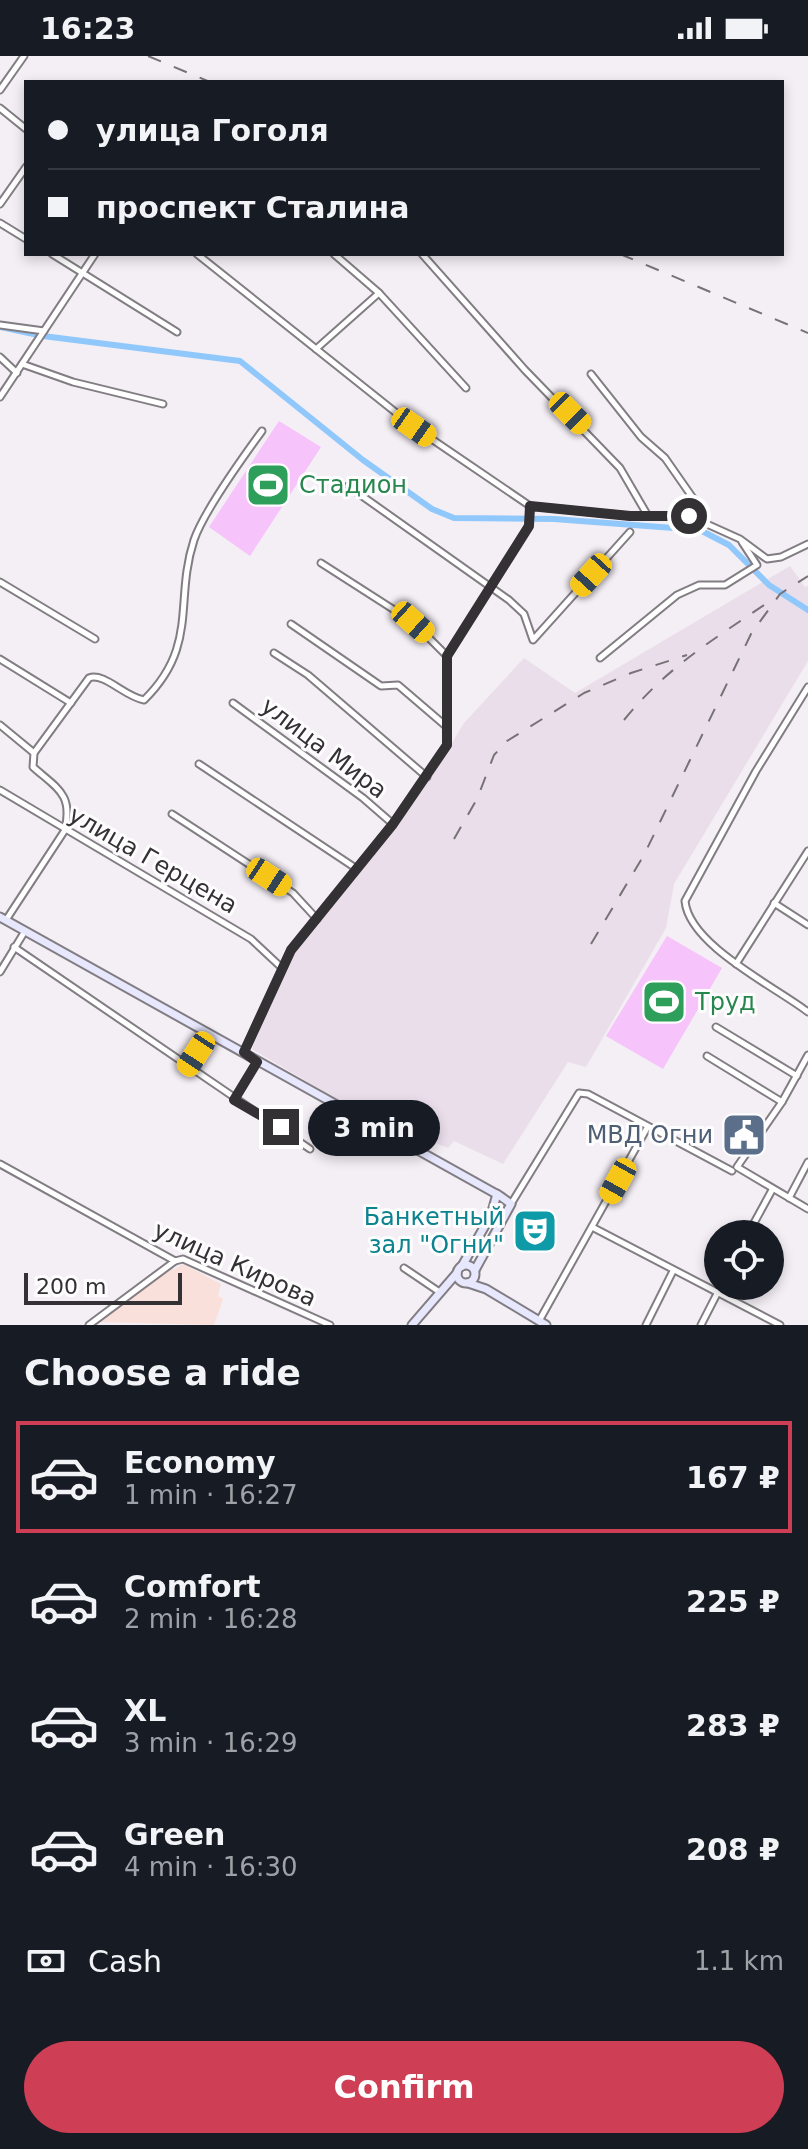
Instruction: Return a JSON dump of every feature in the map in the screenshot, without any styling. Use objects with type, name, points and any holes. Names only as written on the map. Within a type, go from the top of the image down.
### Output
[{"type":"street","points":[[0,90],[24,56]]},
{"type":"street","points":[[0,108],[24,127]]},
{"type":"street","points":[[0,204],[24,170]]},
{"type":"street","points":[[0,223],[24,238]]},
{"type":"street","points":[[55,256],[177,332]]},
{"type":"street","points":[[0,397],[94,256]]},
{"type":"street","points":[[200,256],[414,427],[530,509],[689,516],[740,539],[767,559],[781,557],[808,544]]},
{"type":"street","points":[[336,256],[379,293],[466,388]]},
{"type":"street","points":[[424,256],[525,370],[612,459],[648,516]]},
{"type":"street","points":[[316,349],[379,293]]},
{"type":"street","points":[[0,325],[43,334]]},
{"type":"street","points":[[0,357],[17,373]]},
{"type":"street","points":[[22,364],[73,382],[163,404]]},
{"type":"street","points":[[591,374],[695,501],[689,516]]},
{"type":"street","points":[[262,431],[204,518],[195,539],[187,571],[186,610],[179,647],[157,688],[144,700],[129,698],[95,675],[89,678],[34,753],[33,767],[68,800],[65,830],[3,919],[210,1032],[257,1062],[511,1204]]},
{"type":"street","points":[[348,486],[524,614],[533,640],[630,532]]},
{"type":"street","points":[[244,1052],[291,950],[393,824],[447,745],[447,656],[530,522],[530,509]]},
{"type":"street","points":[[600,658],[677,595],[699,585],[725,585],[757,565],[740,539]]},
{"type":"street","points":[[321,563],[413,622],[447,656]]},
{"type":"street","points":[[0,582],[95,639]]},
{"type":"street","points":[[291,624],[381,686],[398,685],[445,722],[447,728]]},
{"type":"street","points":[[274,653],[308,675],[427,777]]},
{"type":"street","points":[[0,659],[71,703]]},
{"type":"street","points":[[808,687],[685,901],[686,913],[699,931],[736,964],[808,1012]]},
{"type":"street","name":"улица Мира","points":[[233,703],[363,798],[393,824]]},
{"type":"street","points":[[0,725],[34,753]]},
{"type":"street","points":[[199,764],[357,869]]},
{"type":"street","name":"улица Герцена","points":[[0,790],[251,939],[282,968]]},
{"type":"street","points":[[172,814],[293,893],[317,919]]},
{"type":"street","points":[[736,964],[808,851]]},
{"type":"street","points":[[774,903],[808,925]]},
{"type":"street","points":[[0,972],[23,930],[26,932]]},
{"type":"street","points":[[14,947],[187,1068],[310,1149]]},
{"type":"street","points":[[716,1027],[797,1076]]},
{"type":"street","points":[[187,1068],[210,1032]]},
{"type":"street","points":[[734,1169],[782,1102],[808,1055]]},
{"type":"street","points":[[707,1056],[782,1102]]},
{"type":"street","points":[[234,1100],[257,1062]]},
{"type":"street","points":[[404,1268],[440,1290],[467,1283],[579,1093],[588,1094],[647,1128],[734,1169],[808,1209]]},
{"type":"street","points":[[460,1269],[460,1281],[486,1289],[544,1324],[592,1227],[647,1128]]},
{"type":"street","points":[[789,1198],[808,1162]]},
{"type":"street","name":"улица Кирова","points":[[0,1164],[175,1261],[183,1259],[330,1325]]},
{"type":"street","points":[[756,1220],[772,1190]]},
{"type":"street","points":[[412,1325],[460,1269],[491,1215],[497,1194]]},
{"type":"street","points":[[592,1227],[673,1271],[704,1283]]},
{"type":"street","points":[[89,1325],[175,1261]]},
{"type":"street","points":[[460,1269],[475,1272],[486,1289]]},
{"type":"street","points":[[646,1325],[673,1271]]},
{"type":"street","points":[[701,1325],[714,1300]]},
{"type":"street","points":[[738,1300],[780,1325]]},
{"type":"shaded area","name":"Стадион","points":[[279,421],[321,447],[250,556],[209,527]]},
{"type":"shaded area","points":[[790,566],[805,587],[808,586],[808,661],[674,884],[666,928],[586,1067],[568,1062],[503,1164],[454,1141],[448,1148],[433,1142],[427,1152],[252,1049],[290,955],[430,779],[464,723],[524,658],[575,693]]},
{"type":"shaded area","name":"Труд","points":[[667,936],[722,968],[663,1069],[606,1036]]},
{"type":"shaded area","points":[[183,1264],[221,1284],[218,1296],[223,1299],[214,1325],[100,1322],[172,1267],[174,1270]]},
{"type":"waterway","points":[[0,327],[43,336],[240,361],[363,460],[432,509],[454,518],[554,519],[700,530],[729,545],[769,585],[808,610]]},
{"type":"railway","points":[[148,56],[205,80]]},
{"type":"railway","points":[[625,256],[808,333]]},
{"type":"railway","points":[[591,944],[644,855],[751,634],[780,594],[808,576]]},
{"type":"railway","points":[[624,720],[675,669],[770,601]]},
{"type":"railway","points":[[454,839],[477,799],[494,755],[507,741],[584,693],[631,673],[687,655]]},
{"type":"place","name":"Стадион","points":[[268,485]]},
{"type":"place","name":"Труд","points":[[664,1002]]},
{"type":"place","name":"МВД Огни","points":[[744,1135]]},
{"type":"place","name":"Банкетный зал \"Огни\"","points":[[535,1231]]},
{"type":"route","points":[[281,1127],[234,1100],[257,1062],[244,1052],[291,950],[393,824],[447,745],[447,656],[459,632],[529,526],[530,506],[630,516],[689,516]]}]
